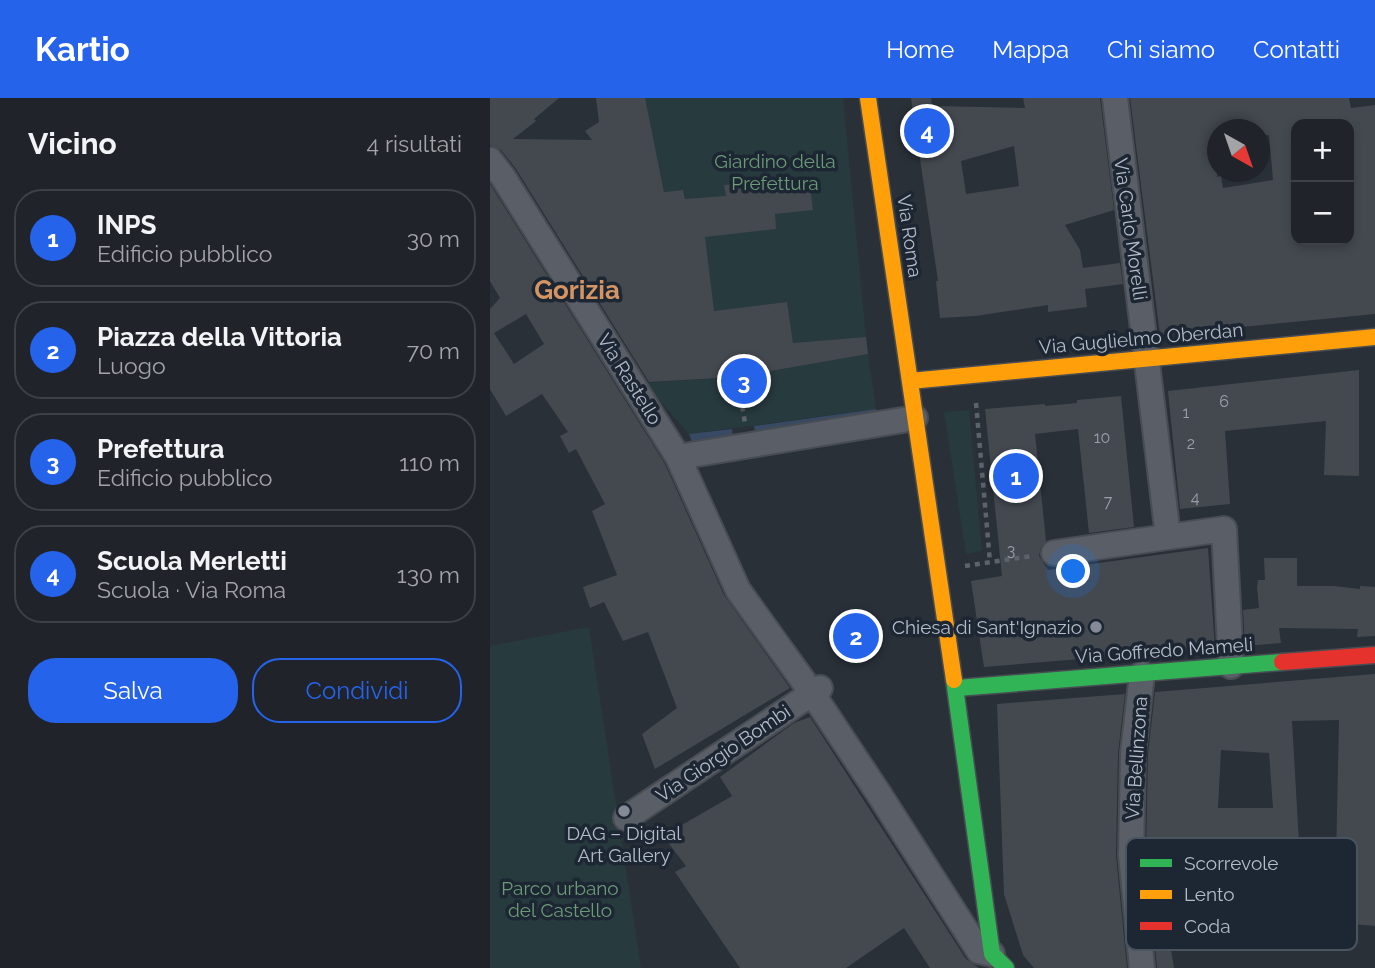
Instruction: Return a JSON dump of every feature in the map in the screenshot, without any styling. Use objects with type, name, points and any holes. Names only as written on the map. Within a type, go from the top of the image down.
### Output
[{"type":"main road","name":"Via Roma","points":[[868,98],[915,418],[946,689],[999,961]]},
{"type":"main road","name":"Via Guglielmo Oberdan","points":[[910,381],[1375,337]]},
{"type":"main road","name":"Via Goffredo Mameli","points":[[946,689],[1375,655]]},
{"type":"street","name":"Via Carlo Morelli","points":[[1115,98],[1168,536]]},
{"type":"street","name":"Via Rastello","points":[[494,175],[681,458],[738,590],[816,690],[979,951],[999,961]]},
{"type":"street","points":[[681,458],[915,418]]},
{"type":"street","points":[[1054,553],[1224,529],[1231,666]]},
{"type":"street","name":"Via Bellinzona","points":[[1131,838],[1133,753],[1142,674]]},
{"type":"street","name":"Via Giorgio Bombi","points":[[626,818],[816,690]]},
{"type":"street","name":"Via Bellinzona","points":[[1140,950],[1142,968]]},
{"type":"path","points":[[737,377],[748,445]]},
{"type":"path","points":[[967,404],[976,403],[990,562]]},
{"type":"path","points":[[959,567],[1054,553]]},
{"type":"green space","name":"Giardino della Prefettura","points":[[644,98],[843,98],[866,337],[793,343],[787,302],[714,311],[683,190],[664,192]]},
{"type":"green space","points":[[868,354],[876,409],[689,434],[644,383],[737,377]]},
{"type":"green space","points":[[969,410],[982,551],[966,554],[944,412]]},
{"type":"green space","name":"Parco urbano del Castello","points":[[589,627],[641,968],[490,968],[490,646]]},
{"type":"water","points":[[876,409],[876,418],[755,434],[754,426]]},
{"type":"water","points":[[732,429],[733,438],[692,442],[689,434]]},
{"type":"building","points":[[490,98],[559,98],[513,139],[592,140],[585,131],[599,122],[596,98],[645,98],[664,192],[683,190],[685,199],[726,196],[724,185],[771,180],[771,184],[809,177],[813,210],[775,214],[776,229],[705,237],[714,311],[787,302],[793,343],[866,337],[868,354],[737,377],[649,382],[516,169],[501,150],[490,145]]},
{"type":"building","points":[[911,98],[931,98],[932,106],[1025,108],[1023,98],[1100,98],[1114,210],[1065,225],[1080,250],[1083,268],[1120,263],[1123,284],[1085,289],[1087,307],[1048,312],[1048,305],[976,316],[940,318],[938,281]],"holes":[[[1014,146],[1019,186],[966,194],[961,161]]]},
{"type":"building","points":[[1130,98],[1349,98],[1351,108],[1375,105],[1375,314],[1160,335]]},
{"type":"building","points":[[490,184],[665,464],[724,595],[790,688],[655,769],[642,734],[677,708],[648,632],[623,641],[604,602],[590,608],[583,587],[617,575],[592,511],[605,504],[576,449],[569,453],[560,436],[568,432],[542,394],[506,416],[490,389],[490,309],[500,298],[490,281]],"holes":[[[526,314],[544,344],[514,364],[494,333]]]},
{"type":"building","points":[[1359,370],[1359,476],[1324,475],[1326,421],[1225,431],[1230,504],[1180,509],[1168,391]]},
{"type":"building","points":[[1121,396],[1134,527],[1089,533],[1078,429],[1035,434],[1046,541],[1039,556],[1048,570],[1208,548],[1215,648],[984,667],[971,581],[1002,576],[985,409],[1077,403],[1077,400]]},
{"type":"building","points":[[1264,558],[1297,558],[1297,586],[1360,589],[1360,586],[1375,587],[1375,636],[1357,637],[1358,629],[1279,628],[1281,643],[1245,646],[1243,610],[1259,608],[1257,587],[1258,580],[1265,580]]},
{"type":"building","points":[[1375,674],[1375,926],[1357,924],[1357,838],[1336,838],[1339,720],[1292,721],[1299,838],[1146,838],[1148,754],[1155,692]],"holes":[[[1221,750],[1269,753],[1273,808],[1218,808]]]},
{"type":"building","points":[[1125,694],[1118,753],[1116,855],[1127,968],[1034,968],[1023,955],[1004,894],[997,704]]},
{"type":"building","points":[[810,717],[966,959],[979,968],[930,968],[904,928],[846,968],[740,968],[675,872],[686,866],[663,836],[732,796],[720,777],[794,723]]},
{"type":"building","points":[[1155,950],[1171,950],[1174,968],[1157,968]]},
{"type":"traffic: fast","points":[[957,688],[1282,662]]},
{"type":"traffic: fast","points":[[954,680],[992,954],[1006,968]]},
{"type":"traffic: slow","points":[[868,98],[954,680]]},
{"type":"traffic: slow","points":[[910,381],[1375,337]]},
{"type":"traffic: jam","points":[[1282,662],[1375,655]]},
{"type":"place","name":"Scuola Merletti","points":[[927,131]]},
{"type":"place","name":"Prefettura","points":[[744,381]]},
{"type":"place","name":"INPS","points":[[1016,476]]},
{"type":"place","name":"Chiesa di Sant'Ignazio","points":[[1096,627]]},
{"type":"place","name":"Piazza della Vittoria","points":[[856,636]]},
{"type":"place","name":"DAG – Digital Art Gallery","points":[[624,811]]},
{"type":"district","name":"Gorizia","points":[[577,290]]}]
